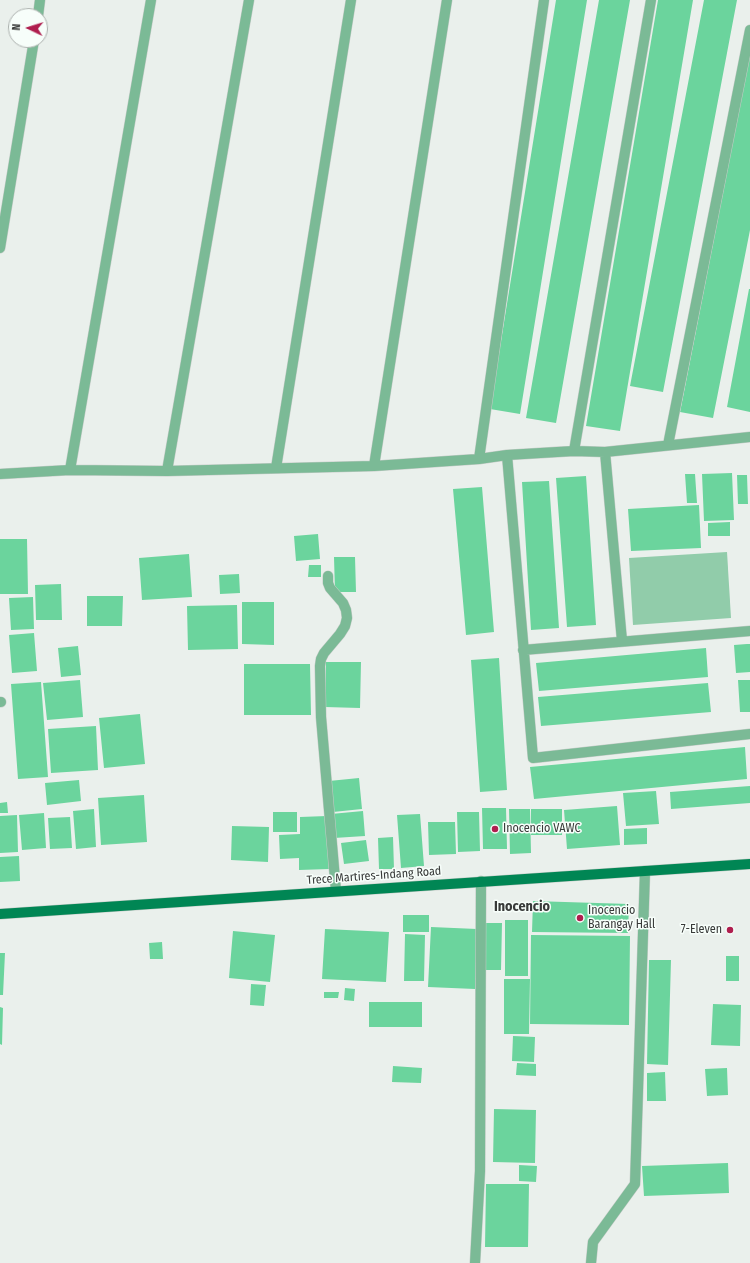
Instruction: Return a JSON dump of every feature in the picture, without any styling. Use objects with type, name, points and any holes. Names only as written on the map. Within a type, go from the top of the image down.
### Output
[{"type":"main road","name":"Trece Martires-Indang Road","points":[[0,914],[750,864]]},
{"type":"street","points":[[70,470],[151,0]]},
{"type":"street","points":[[167,471],[248,0]]},
{"type":"street","points":[[276,468],[351,0]]},
{"type":"street","points":[[374,466],[447,0]]},
{"type":"street","points":[[478,459],[544,0]]},
{"type":"street","points":[[574,451],[651,0]]},
{"type":"street","points":[[668,445],[750,30]]},
{"type":"street","points":[[0,248],[33,48]]},
{"type":"street","points":[[0,474],[70,470],[167,471],[374,466],[478,459],[507,455],[574,451],[605,452],[750,437]]},
{"type":"street","points":[[605,452],[622,641]]},
{"type":"street","points":[[507,455],[533,758],[750,734]]},
{"type":"street","points":[[328,576],[330,588],[343,602],[347,618],[345,626],[340,634],[324,653],[320,666],[321,717],[336,891]]},
{"type":"street","points":[[523,650],[750,631]]},
{"type":"street","points":[[592,1263],[593,1242],[635,1184],[645,871]]},
{"type":"street","points":[[475,1263],[480,1171],[481,882]]},
{"type":"green space","points":[[727,552],[731,618],[633,625],[629,558]]},
{"type":"building","points":[[556,0],[587,0],[520,414],[490,409]]},
{"type":"building","points":[[599,0],[630,0],[556,423],[526,418]]},
{"type":"building","points":[[658,0],[693,0],[620,431],[586,426]]},
{"type":"building","points":[[704,0],[737,0],[663,392],[630,386]]},
{"type":"building","points":[[750,54],[750,230],[713,418],[680,412]]},
{"type":"building","points":[[750,289],[750,412],[727,407]]},
{"type":"building","points":[[732,473],[734,520],[704,521],[702,474]]},
{"type":"building","points":[[685,474],[695,474],[697,503],[687,503]]},
{"type":"building","points":[[737,475],[747,475],[748,504],[738,504]]},
{"type":"building","points":[[586,476],[596,625],[567,627],[556,478]]},
{"type":"building","points":[[549,481],[559,628],[531,630],[522,482]]},
{"type":"building","points":[[482,487],[494,632],[466,635],[453,489]]},
{"type":"building","points":[[699,505],[701,548],[631,551],[628,509]]},
{"type":"building","points":[[730,522],[730,536],[708,536],[708,523]]},
{"type":"building","points":[[318,534],[320,559],[296,561],[294,536]]},
{"type":"building","points":[[0,539],[27,539],[28,594],[0,594]]},
{"type":"building","points":[[189,554],[192,597],[142,600],[139,558]]},
{"type":"building","points":[[334,557],[355,557],[356,592],[335,592]]},
{"type":"building","points":[[309,565],[321,565],[321,577],[308,577]]},
{"type":"building","points":[[239,574],[240,593],[220,594],[219,575]]},
{"type":"building","points":[[61,584],[62,620],[36,620],[35,585]]},
{"type":"building","points":[[87,596],[123,596],[122,626],[87,626]]},
{"type":"building","points":[[33,597],[34,629],[11,630],[9,598]]},
{"type":"building","points":[[242,602],[274,602],[274,645],[242,644]]},
{"type":"building","points":[[237,605],[238,649],[188,650],[187,606]]},
{"type":"building","points":[[34,633],[37,671],[12,673],[9,635]]},
{"type":"building","points":[[750,644],[750,672],[736,673],[734,645]]},
{"type":"building","points":[[78,646],[81,675],[61,677],[58,648]]},
{"type":"building","points":[[706,648],[708,677],[539,691],[536,663]]},
{"type":"building","points":[[499,658],[507,790],[480,792],[471,660]]},
{"type":"building","points":[[326,662],[361,662],[360,708],[325,707]]},
{"type":"building","points":[[244,664],[310,664],[311,715],[244,715]]},
{"type":"building","points":[[80,680],[83,717],[47,720],[43,683]]},
{"type":"building","points":[[738,680],[750,680],[750,712],[740,712]]},
{"type":"building","points":[[41,682],[48,777],[18,779],[11,684]]},
{"type":"building","points":[[708,683],[711,712],[541,726],[538,697]]},
{"type":"building","points":[[140,714],[145,764],[104,768],[99,718]]},
{"type":"building","points":[[96,726],[98,770],[51,773],[48,729]]},
{"type":"building","points":[[745,747],[747,779],[534,799],[530,767]]},
{"type":"building","points":[[359,778],[362,809],[333,812],[329,781]]},
{"type":"building","points":[[79,780],[81,801],[47,805],[45,783]]},
{"type":"building","points":[[750,786],[750,803],[671,809],[670,792]]},
{"type":"building","points":[[656,791],[659,824],[626,826],[623,793]]},
{"type":"building","points":[[144,795],[147,842],[101,845],[98,798]]},
{"type":"building","points":[[7,802],[8,813],[0,813],[0,803]]},
{"type":"building","points":[[617,806],[620,845],[567,849],[564,810]]},
{"type":"building","name":"Inocencio VAWC","points":[[482,808],[506,808],[507,849],[483,849]]},
{"type":"building","points":[[94,809],[96,847],[76,849],[73,811]]},
{"type":"building","points":[[509,809],[530,809],[531,853],[510,854]]},
{"type":"building","points":[[531,809],[562,809],[562,835],[531,835]]},
{"type":"building","points":[[363,811],[365,836],[334,838],[331,814]]},
{"type":"building","points":[[273,812],[297,812],[297,832],[273,832]]},
{"type":"building","points":[[457,812],[479,812],[480,851],[458,852]]},
{"type":"building","points":[[44,813],[46,848],[22,850],[19,815]]},
{"type":"building","points":[[420,814],[424,866],[401,868],[397,815]]},
{"type":"building","points":[[17,815],[18,852],[0,853],[0,816]]},
{"type":"building","points":[[327,816],[329,869],[299,870],[299,858],[280,859],[279,835],[300,834],[300,817]]},
{"type":"building","points":[[70,817],[72,848],[50,849],[48,818]]},
{"type":"building","points":[[428,822],[455,822],[456,854],[429,855]]},
{"type":"building","points":[[232,826],[269,827],[268,862],[231,860]]},
{"type":"building","points":[[647,828],[647,844],[624,845],[624,829]]},
{"type":"building","points":[[393,837],[394,869],[379,869],[378,838]]},
{"type":"building","points":[[366,840],[369,861],[344,864],[341,843]]},
{"type":"building","points":[[19,856],[20,881],[0,882],[0,857]]},
{"type":"building","name":"Inocencio Barangay Hall","points":[[533,901],[629,904],[628,933],[532,932]]},
{"type":"building","points":[[403,915],[429,915],[429,932],[403,932]]},
{"type":"building","points":[[505,920],[528,920],[528,976],[505,976]]},
{"type":"building","points":[[486,923],[502,923],[501,970],[485,970]]},
{"type":"building","points":[[431,927],[477,929],[475,989],[428,987]]},
{"type":"building","points":[[325,929],[389,932],[386,982],[322,979]]},
{"type":"building","points":[[233,931],[275,935],[270,982],[229,978]]},
{"type":"building","points":[[405,934],[425,935],[424,981],[404,981]]},
{"type":"building","points":[[531,935],[630,936],[629,1025],[530,1024]]},
{"type":"building","points":[[162,942],[163,959],[150,959],[149,943]]},
{"type":"building","points":[[0,953],[5,953],[3,995],[0,995]]},
{"type":"building","points":[[726,956],[739,956],[739,981],[726,981]]},
{"type":"building","points":[[649,960],[671,960],[668,1065],[647,1064]]},
{"type":"building","points":[[504,979],[530,979],[529,1034],[504,1034]]},
{"type":"building","points":[[251,984],[266,985],[264,1006],[250,1005]]},
{"type":"building","points":[[345,988],[355,989],[354,1001],[344,1000]]},
{"type":"building","points":[[324,992],[339,992],[338,998],[324,998]]},
{"type":"building","points":[[369,1002],[422,1002],[422,1027],[369,1027]]},
{"type":"building","points":[[713,1004],[741,1005],[740,1046],[711,1045]]},
{"type":"building","points":[[0,1007],[3,1008],[2,1045],[0,1044]]},
{"type":"building","points":[[513,1036],[535,1037],[534,1062],[512,1061]]},
{"type":"building","points":[[517,1063],[536,1064],[536,1076],[516,1075]]},
{"type":"building","points":[[393,1066],[422,1068],[421,1083],[392,1082]]},
{"type":"building","points":[[727,1068],[728,1095],[707,1096],[705,1069]]},
{"type":"building","points":[[665,1072],[666,1101],[647,1101],[647,1073]]},
{"type":"building","points":[[494,1109],[536,1110],[535,1163],[493,1162]]},
{"type":"building","points":[[728,1163],[729,1193],[644,1196],[642,1166]]},
{"type":"building","points":[[519,1165],[537,1166],[536,1182],[519,1181]]},
{"type":"building","points":[[486,1184],[529,1184],[528,1247],[485,1247]]},
{"type":"place","name":"Inocencio VAWC","points":[[495,829]]},
{"type":"place","name":"Inocencio Barangay Hall","points":[[580,918]]},
{"type":"place","name":"7-Eleven","points":[[730,930]]},
{"type":"district","name":"Inocencio","points":[[522,907]]}]
